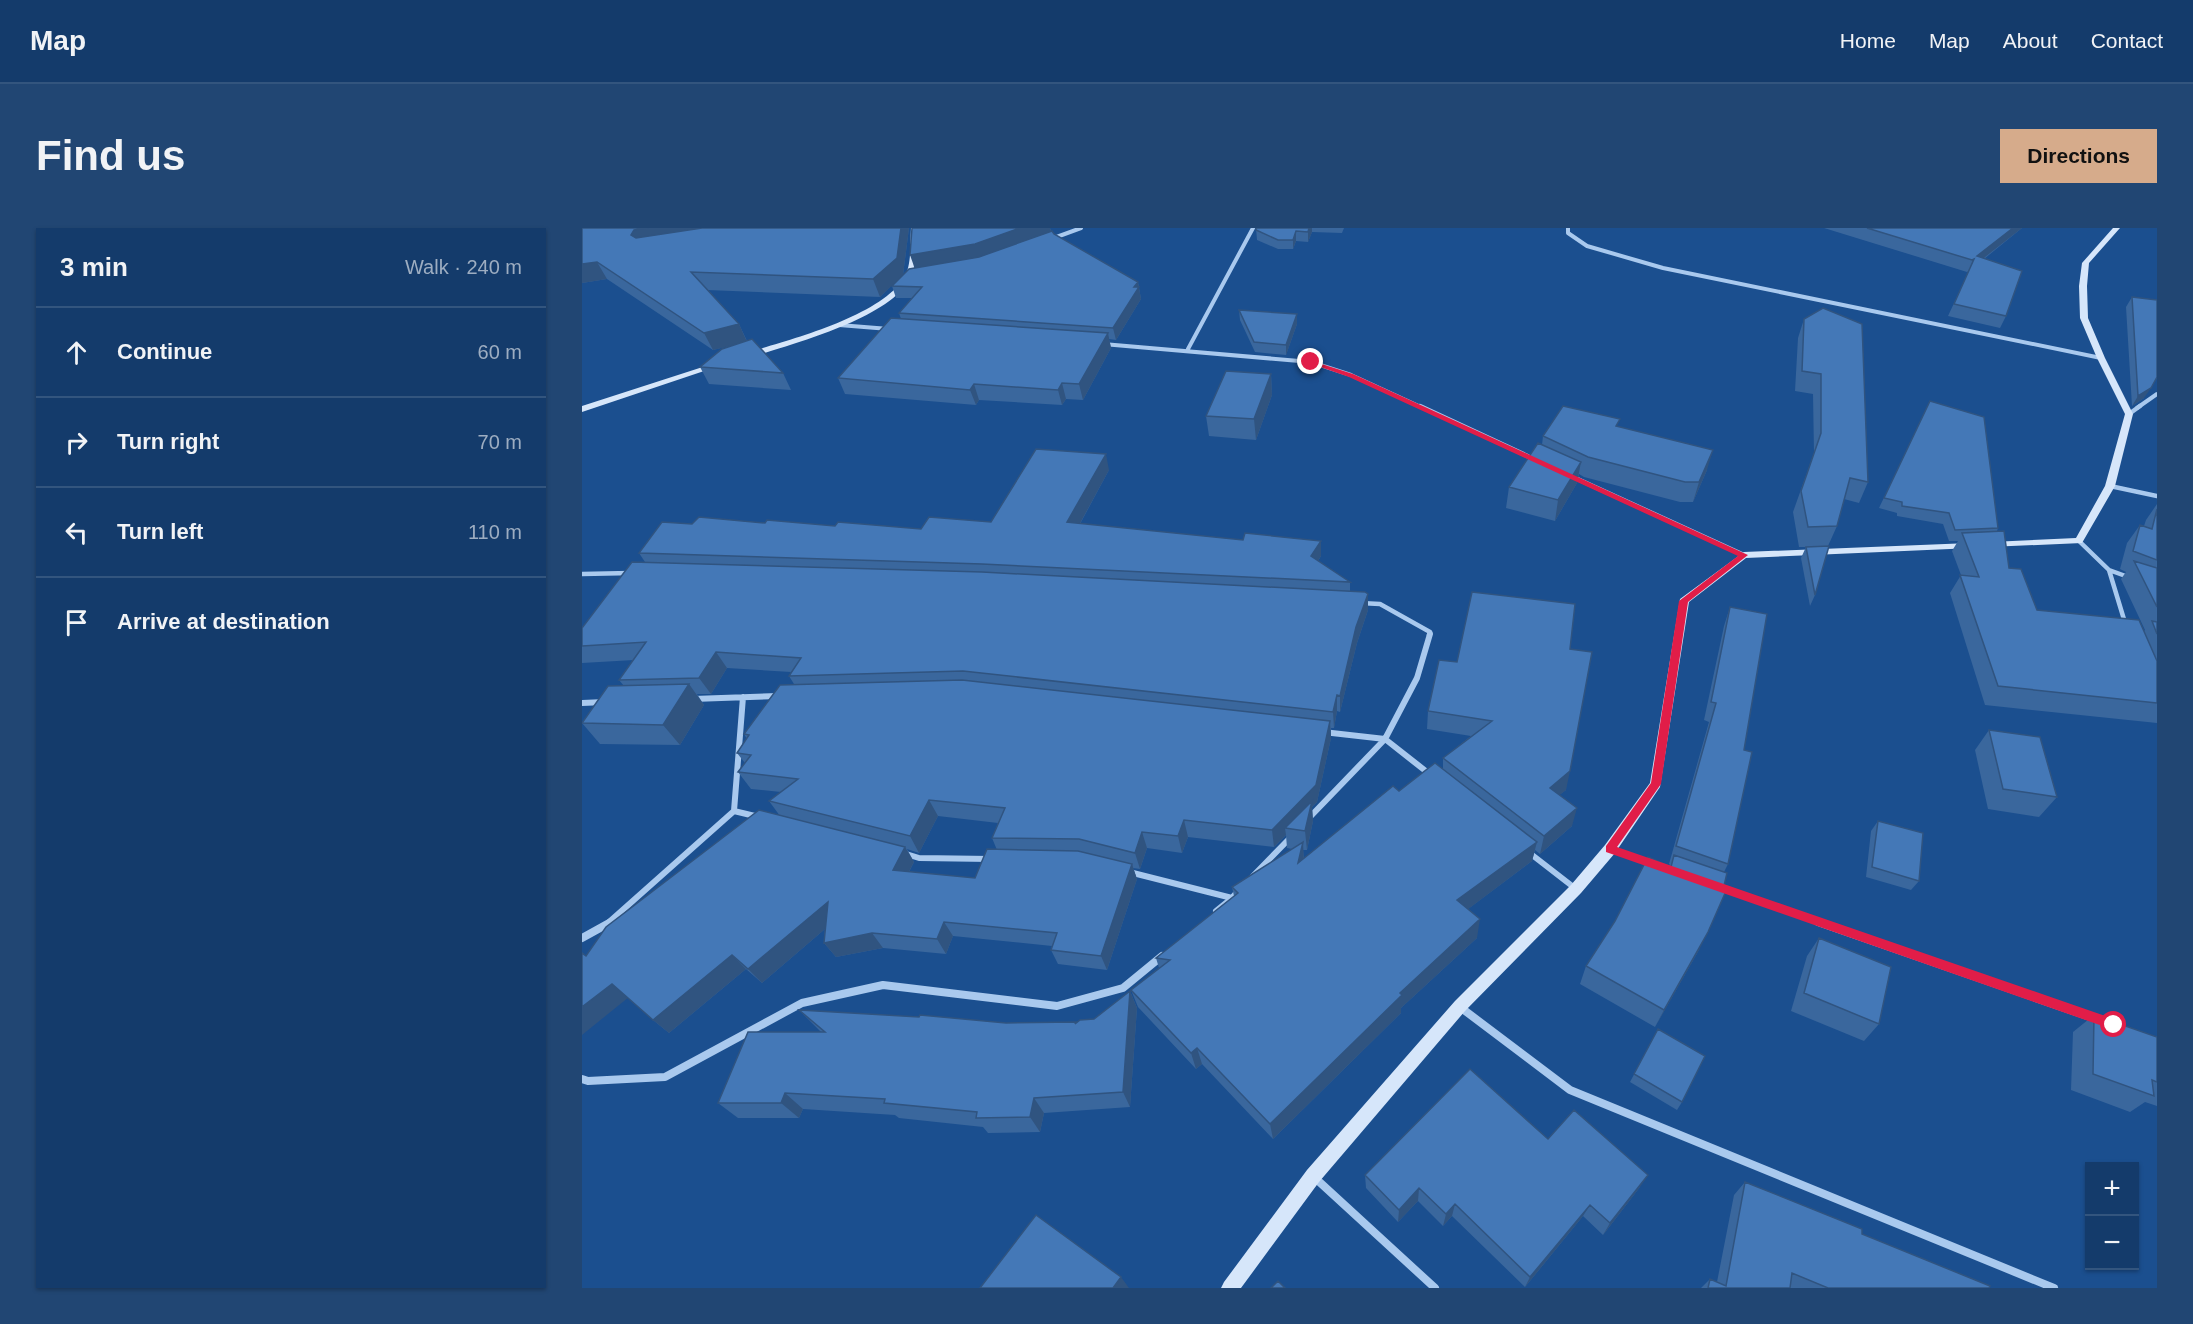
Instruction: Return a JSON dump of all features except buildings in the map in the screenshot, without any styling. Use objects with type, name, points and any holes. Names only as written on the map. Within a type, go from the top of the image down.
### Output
[{"type":"street","points":[[909,278],[914,228]]},
{"type":"street","points":[[1048,240],[1081,228]]},
{"type":"street","points":[[1188,349],[1253,228]]},
{"type":"street","points":[[1568,228],[1568,232],[1587,246],[1663,268],[2101,358]]},
{"type":"street","points":[[2117,228],[2086,263],[2084,318],[2129,414]]},
{"type":"street","points":[[738,358],[839,325],[887,299],[909,278],[919,276]]},
{"type":"street","points":[[839,325],[896,330]]},
{"type":"street","points":[[1095,343],[1188,349],[1311,362],[1351,375],[1542,463]]},
{"type":"street","points":[[582,409],[727,362]]},
{"type":"street","points":[[2079,541],[2110,486],[2129,414],[2157,394]]},
{"type":"street","points":[[1563,473],[1743,555],[2079,541],[2109,570],[2138,580]]},
{"type":"street","points":[[2110,486],[2157,496]]},
{"type":"street","points":[[1230,1288],[1313,1176],[1460,1006],[1576,889],[1610,849],[1656,784],[1684,601],[1743,555]]},
{"type":"street","points":[[2109,570],[2130,637]]},
{"type":"street","points":[[582,574],[637,573]]},
{"type":"street","points":[[1304,822],[1385,739],[1417,678],[1430,632],[1380,604],[1356,603]]},
{"type":"street","points":[[686,699],[791,696]]},
{"type":"street","points":[[582,938],[614,920],[734,811],[743,697]]},
{"type":"street","points":[[582,703],[616,702]]},
{"type":"street","points":[[1314,731],[1385,739],[1440,782]]},
{"type":"street","points":[[734,811],[769,820]]},
{"type":"street","points":[[1204,920],[1232,898],[1296,831]]},
{"type":"street","points":[[1522,846],[1576,889]]},
{"type":"street","points":[[1610,849],[1666,869]]},
{"type":"street","points":[[896,852],[919,858],[1002,859]]},
{"type":"street","points":[[1119,870],[1232,898]]},
{"type":"street","points":[[1711,884],[2102,1021]]},
{"type":"street","points":[[582,1079],[588,1081],[665,1077],[802,1003],[883,985],[1057,1006],[1123,988],[1168,950]]},
{"type":"street","points":[[1460,1006],[1570,1090],[2054,1288]]},
{"type":"street","points":[[1313,1176],[1434,1288]]},
{"type":"route","points":[[1311,362],[1351,375],[1743,555],[1684,601],[1656,784],[1610,849],[2114,1025]]}]
